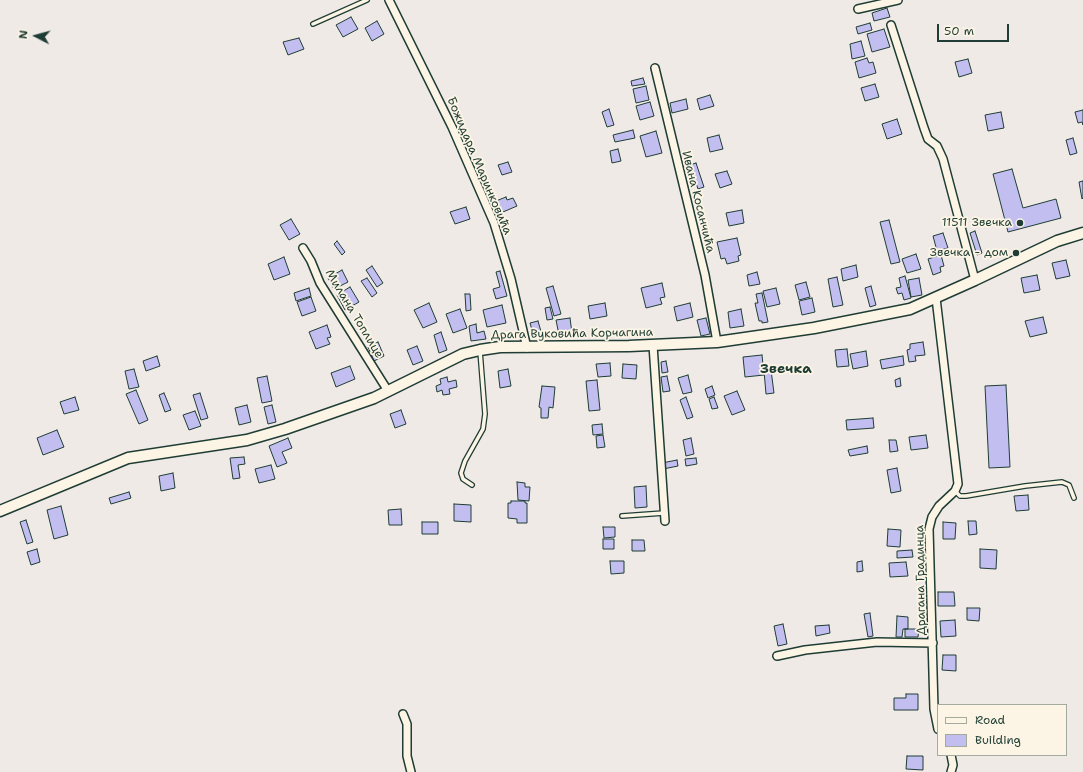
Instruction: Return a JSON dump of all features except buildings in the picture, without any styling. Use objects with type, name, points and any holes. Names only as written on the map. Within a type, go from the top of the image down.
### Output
[{"type":"street","name":"Божидара Маринковића","points":[[389,0],[452,128],[494,223],[511,280],[528,348]]},
{"type":"street","points":[[858,9],[898,0]]},
{"type":"street","points":[[891,26],[928,139],[937,146],[943,159],[975,280]]},
{"type":"street","name":"Ивана Косанчића","points":[[655,68],[705,275],[717,342]]},
{"type":"street","name":"Драга Вуковића Корчагина","points":[[0,511],[128,458],[247,440],[285,429],[388,391],[463,354],[500,347],[528,348],[717,342],[814,328],[910,309],[1057,241],[1083,233]]},
{"type":"street","name":"Милана Топлице","points":[[303,248],[320,283],[388,391]]},
{"type":"street","points":[[936,298],[951,412],[958,484],[955,491]]},
{"type":"street","points":[[653,345],[665,521]]},
{"type":"street","name":"Драгана Градинца","points":[[937,724],[934,709],[929,529],[932,517],[939,506],[955,491]]},
{"type":"street","points":[[777,656],[805,650],[877,642],[933,643]]},
{"type":"street","points":[[403,714],[407,724],[407,756],[411,772]]},
{"type":"street","points":[[951,756],[953,765],[951,772]]},
{"type":"lane","points":[[313,24],[367,0]]},
{"type":"lane","points":[[472,485],[464,479],[461,473],[465,461],[483,429],[485,414],[480,350]]},
{"type":"lane","points":[[955,491],[960,496],[966,496],[1025,486],[1062,482],[1069,485],[1074,498]]},
{"type":"lane","points":[[622,516],[664,513]]},
{"type":"place","name":"11511 Звечка","points":[[1020,223]]},
{"type":"place","name":"Звечка - дом","points":[[1016,253]]},
{"type":"district","name":"Звечка","points":[[786,369]]}]
